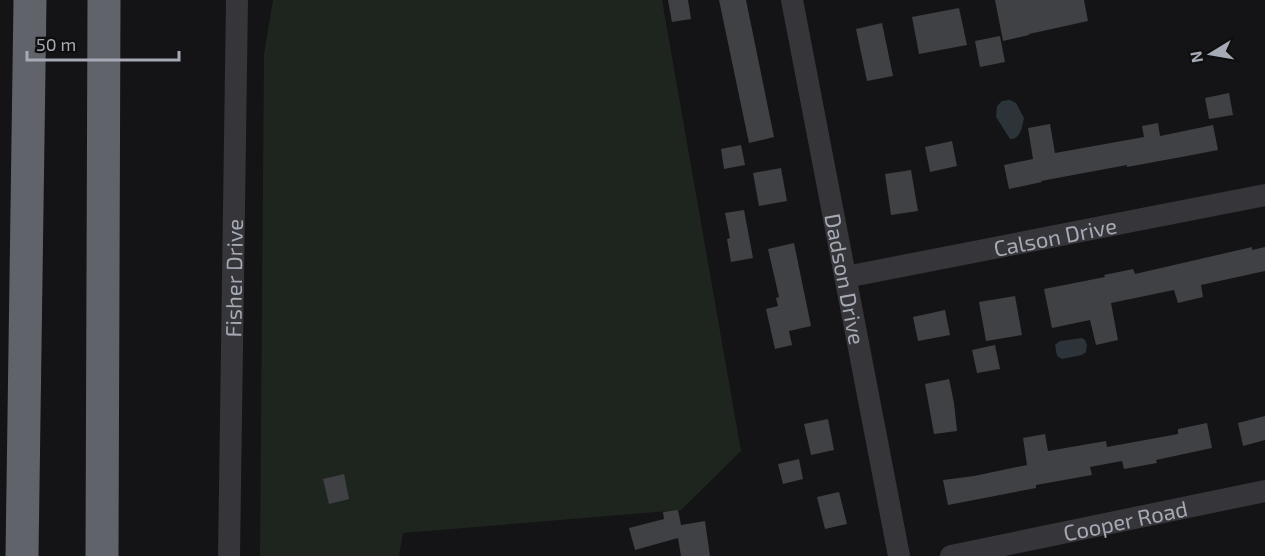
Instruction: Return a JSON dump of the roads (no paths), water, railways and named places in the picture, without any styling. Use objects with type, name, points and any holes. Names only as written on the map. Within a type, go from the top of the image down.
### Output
[{"type":"highway","points":[[22,556],[30,0]]},
{"type":"highway","points":[[102,556],[104,0]]},
{"type":"street","name":"Fisher Drive","points":[[230,556],[237,0]]},
{"type":"street","name":"Dadson Drive","points":[[792,0],[899,556]]},
{"type":"street","name":"Calson Drive","points":[[846,277],[1265,195]]},
{"type":"street","name":"Cooper Road","points":[[951,556],[1265,491]]}]
